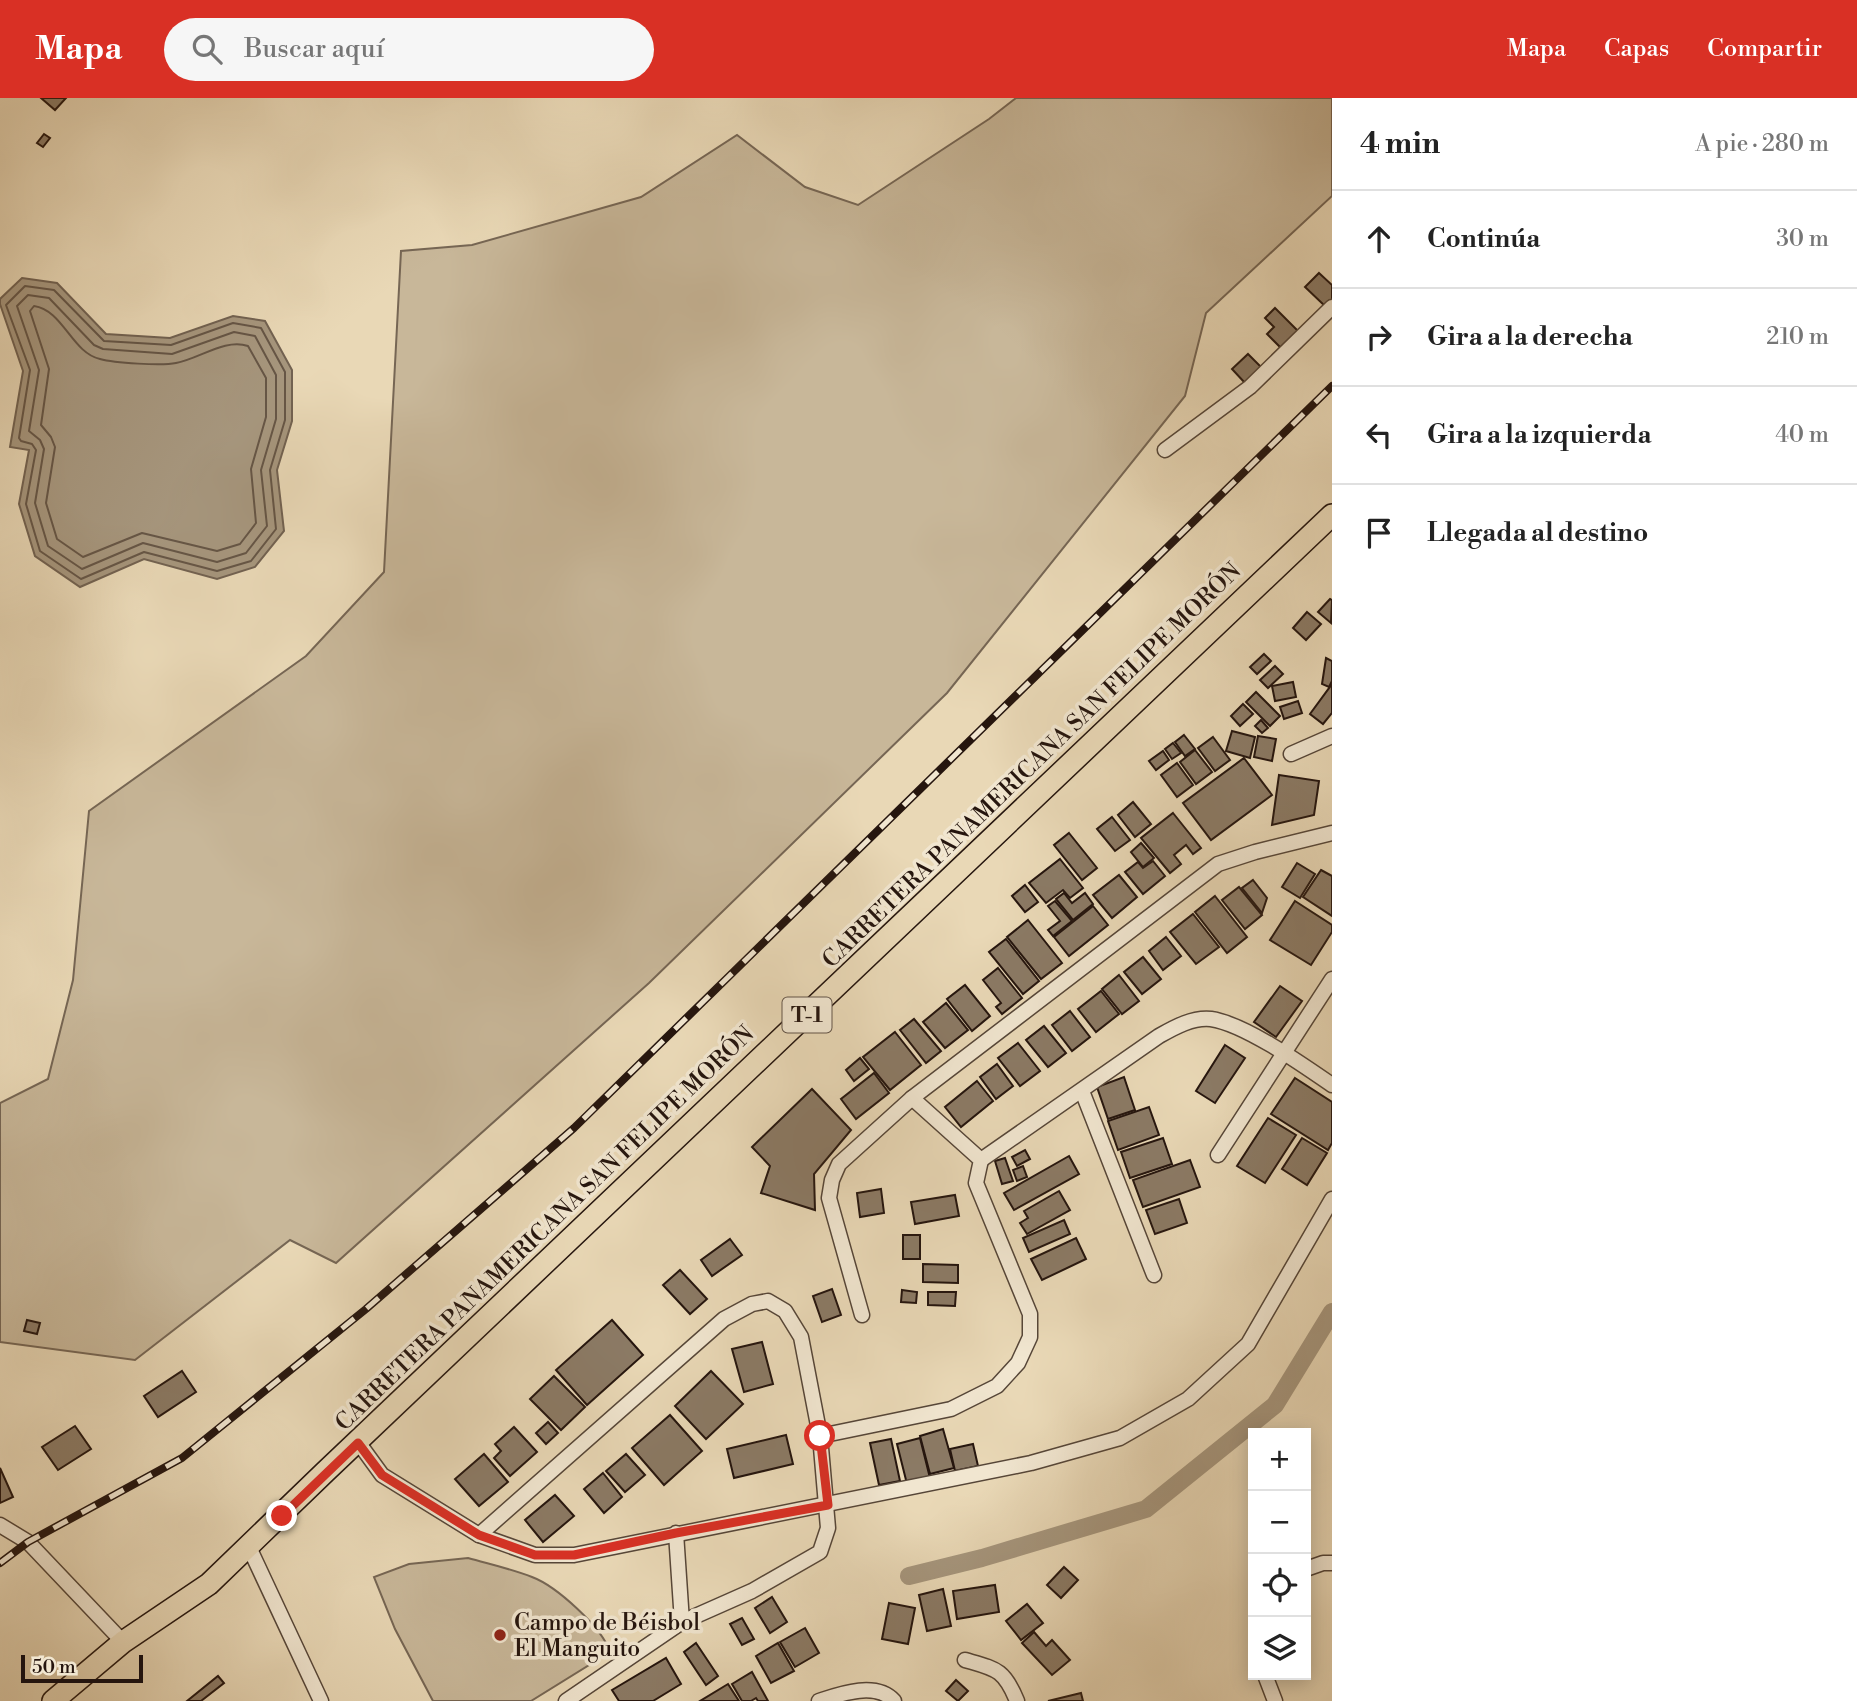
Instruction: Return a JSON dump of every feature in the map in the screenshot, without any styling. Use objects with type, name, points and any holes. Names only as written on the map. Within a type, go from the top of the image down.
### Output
[{"type":"main road","name":"CARRETERA PANAMERICANA SAN FELIPE MORÓN","points":[[53,1701],[123,1642],[209,1584],[1332,515]]},
{"type":"street","points":[[1165,450],[1250,387],[1332,307]]},
{"type":"street","points":[[1291,754],[1332,736]]},
{"type":"street","points":[[862,1315],[829,1198],[832,1180],[839,1164],[912,1098],[1218,864],[1332,833]]},
{"type":"street","points":[[1218,1155],[1286,1054],[1332,979]]},
{"type":"street","points":[[820,1436],[951,1409],[997,1386],[1018,1363],[1030,1337],[1030,1314],[976,1183],[981,1160],[1159,1036],[1176,1026],[1193,1021],[1209,1019],[1227,1023],[1286,1054],[1332,1085]]},
{"type":"street","points":[[1082,1091],[1154,1275]]},
{"type":"street","points":[[912,1098],[981,1160]]},
{"type":"street","points":[[358,1443],[382,1475],[479,1535],[535,1555],[574,1555],[1031,1463],[1120,1438],[1188,1399],[1248,1344],[1332,1199]]},
{"type":"street","points":[[479,1535],[724,1319],[752,1304],[768,1301],[785,1311],[802,1337],[820,1436],[828,1505],[828,1528],[820,1552],[752,1591],[682,1622],[566,1701]]},
{"type":"street","points":[[0,1525],[28,1542],[123,1642]]},
{"type":"street","points":[[676,1533],[682,1622]]},
{"type":"street","points":[[248,1545],[321,1701]]},
{"type":"street","points":[[1311,1567],[1332,1563]]},
{"type":"street","points":[[965,1660],[999,1670],[1011,1686],[1017,1701]]},
{"type":"street","points":[[1267,1680],[1275,1701]]},
{"type":"street","points":[[819,1701],[859,1689],[890,1696],[894,1701]]},
{"type":"shaded area","points":[[1016,98],[1332,98],[1332,196],[1206,313],[1185,396],[947,693],[649,983],[336,1263],[290,1240],[135,1360],[0,1342],[0,1103],[48,1079],[73,980],[89,811],[306,656],[384,572],[401,251],[472,245],[641,197],[737,135],[805,187],[858,205],[989,119]]},
{"type":"shaded area","name":"Campo de Béisbol El Manguito","points":[[468,1558],[524,1574],[553,1589],[577,1608],[598,1631],[610,1652],[531,1701],[433,1701],[395,1629],[374,1577],[409,1564]]},
{"type":"water","points":[[22,278],[57,283],[106,334],[170,338],[233,316],[265,321],[292,370],[292,421],[277,470],[284,531],[255,567],[217,579],[144,559],[80,587],[35,556],[19,504],[29,450],[10,447],[23,371],[0,304],[0,299]]},
{"type":"building","points":[[41,98],[66,98],[55,110]]},
{"type":"building","points":[[44,134],[50,138],[43,147],[37,143]]},
{"type":"building","points":[[1319,273],[1332,285],[1332,300],[1326,307],[1305,287]]},
{"type":"building","points":[[1275,308],[1300,333],[1283,350],[1267,334],[1274,327],[1265,318]]},
{"type":"building","points":[[1248,354],[1261,367],[1245,383],[1232,369]]},
{"type":"building","points":[[1332,600],[1331,623],[1318,612]]},
{"type":"building","points":[[1307,612],[1321,624],[1306,640],[1293,628]]},
{"type":"building","points":[[1264,654],[1271,661],[1257,674],[1250,667]]},
{"type":"building","points":[[1326,658],[1332,661],[1332,681],[1329,687],[1322,684]]},
{"type":"building","points":[[1275,666],[1283,674],[1268,688],[1260,680]]},
{"type":"building","points":[[1293,682],[1296,697],[1275,701],[1272,686]]},
{"type":"building","points":[[1332,684],[1332,713],[1323,724],[1310,714]]},
{"type":"building","points":[[1256,692],[1280,716],[1270,726],[1246,702]]},
{"type":"building","points":[[1298,701],[1302,713],[1284,719],[1280,707]]},
{"type":"building","points":[[1243,704],[1253,714],[1240,726],[1231,716]]},
{"type":"building","points":[[1261,720],[1268,728],[1262,733],[1255,726]]},
{"type":"building","points":[[1232,731],[1255,737],[1250,758],[1226,751]]},
{"type":"building","points":[[1184,735],[1195,749],[1185,756],[1175,742]]},
{"type":"building","points":[[1258,736],[1276,739],[1272,761],[1254,757]]},
{"type":"building","points":[[1213,737],[1230,760],[1215,771],[1198,748]]},
{"type":"building","points":[[1173,743],[1181,753],[1172,759],[1165,749]]},
{"type":"building","points":[[1195,750],[1212,772],[1196,784],[1180,762]]},
{"type":"building","points":[[1163,751],[1169,760],[1156,770],[1149,761]]},
{"type":"building","points":[[1244,758],[1272,795],[1211,840],[1183,803]]},
{"type":"building","points":[[1177,763],[1193,785],[1177,797],[1161,775]]},
{"type":"building","points":[[1279,775],[1319,781],[1314,815],[1272,825]]},
{"type":"building","points":[[1133,802],[1151,824],[1135,837],[1118,815]]},
{"type":"building","points":[[1173,813],[1201,848],[1193,854],[1186,845],[1174,855],[1181,864],[1170,873],[1141,838]]},
{"type":"building","points":[[1112,817],[1130,840],[1115,851],[1097,829]]},
{"type":"building","points":[[1069,833],[1097,868],[1082,880],[1054,845]]},
{"type":"building","points":[[1141,843],[1154,858],[1143,867],[1131,852]]},
{"type":"building","points":[[1060,859],[1083,888],[1070,898],[1063,890],[1046,903],[1029,883]]},
{"type":"building","points":[[1153,861],[1165,876],[1143,894],[1125,872],[1138,862],[1143,868]]},
{"type":"building","points":[[1297,863],[1315,874],[1300,898],[1282,887]]},
{"type":"building","points":[[1321,870],[1332,876],[1332,916],[1303,897]]},
{"type":"building","points":[[1119,875],[1137,897],[1112,918],[1093,895]]},
{"type":"building","points":[[1253,880],[1267,898],[1262,913],[1242,888]]},
{"type":"building","points":[[1025,885],[1038,902],[1025,912],[1012,896]]},
{"type":"building","points":[[1239,887],[1262,915],[1245,929],[1222,900]]},
{"type":"building","points":[[1064,893],[1072,903],[1085,893],[1093,904],[1073,920],[1056,899]]},
{"type":"building","points":[[1215,896],[1247,937],[1227,953],[1195,912]]},
{"type":"building","points":[[1055,901],[1072,921],[1053,936],[1048,930],[1060,921],[1048,906]]},
{"type":"building","points":[[1295,901],[1332,925],[1332,932],[1311,965],[1270,940]]},
{"type":"building","points":[[1093,906],[1108,925],[1069,956],[1054,937]]},
{"type":"building","points":[[1193,914],[1219,947],[1196,964],[1170,932]]},
{"type":"building","points":[[1028,920],[1062,963],[1041,979],[1007,937]]},
{"type":"building","points":[[1166,937],[1181,956],[1163,970],[1149,951]]},
{"type":"building","points":[[1006,939],[1039,981],[1023,994],[989,952]]},
{"type":"building","points":[[1143,957],[1161,979],[1142,994],[1124,972]]},
{"type":"building","points":[[998,968],[1022,998],[1002,1014],[996,1007],[1001,1003],[983,980]]},
{"type":"building","points":[[1119,975],[1139,1001],[1122,1014],[1102,989]]},
{"type":"building","points":[[965,985],[990,1016],[972,1031],[947,999]]},
{"type":"building","points":[[1280,986],[1302,1001],[1276,1037],[1254,1022]]},
{"type":"building","points":[[1101,991],[1119,1014],[1096,1032],[1078,1009]]},
{"type":"building","points":[[946,1003],[968,1030],[945,1048],[923,1022]]},
{"type":"building","points":[[1070,1011],[1090,1037],[1072,1051],[1052,1025]]},
{"type":"building","points":[[914,1019],[941,1051],[926,1063],[900,1030]]},
{"type":"building","points":[[1044,1026],[1066,1053],[1048,1067],[1026,1040]]},
{"type":"building","points":[[895,1032],[921,1065],[890,1090],[863,1057]]},
{"type":"building","points":[[1018,1043],[1040,1071],[1020,1086],[998,1058]]},
{"type":"building","points":[[1225,1045],[1245,1058],[1215,1103],[1196,1091]]},
{"type":"building","points":[[860,1058],[869,1069],[854,1081],[846,1070]]},
{"type":"building","points":[[997,1064],[1013,1086],[996,1099],[980,1077]]},
{"type":"building","points":[[874,1073],[889,1093],[856,1119],[841,1099]]},
{"type":"building","points":[[1124,1077],[1135,1110],[1108,1119],[1097,1087]]},
{"type":"building","points":[[1295,1078],[1332,1102],[1332,1143],[1328,1150],[1271,1114]]},
{"type":"building","points":[[977,1081],[993,1101],[961,1127],[945,1107]]},
{"type":"building","points":[[812,1089],[851,1130],[814,1174],[815,1210],[761,1193],[770,1166],[752,1147]]},
{"type":"building","points":[[1149,1107],[1159,1135],[1118,1150],[1108,1121]]},
{"type":"building","points":[[1268,1118],[1296,1135],[1265,1183],[1237,1166]]},
{"type":"building","points":[[1163,1138],[1172,1164],[1130,1178],[1121,1152]]},
{"type":"building","points":[[1302,1138],[1327,1153],[1307,1185],[1282,1169]]},
{"type":"building","points":[[1025,1150],[1030,1159],[1017,1166],[1012,1157]]},
{"type":"building","points":[[1069,1156],[1079,1174],[1014,1210],[1004,1193]]},
{"type":"building","points":[[1005,1158],[1013,1181],[1002,1184],[995,1161]]},
{"type":"building","points":[[1190,1160],[1200,1187],[1143,1207],[1133,1180]]},
{"type":"building","points":[[1023,1166],[1027,1177],[1017,1181],[1013,1170]]},
{"type":"building","points":[[881,1189],[884,1213],[860,1217],[857,1193]]},
{"type":"building","points":[[1059,1191],[1070,1210],[1027,1234],[1020,1223],[1028,1218],[1024,1211]]},
{"type":"building","points":[[955,1195],[959,1216],[915,1224],[911,1202]]},
{"type":"building","points":[[1179,1199],[1187,1223],[1155,1234],[1146,1210]]},
{"type":"building","points":[[1064,1220],[1070,1234],[1029,1252],[1023,1238]]},
{"type":"building","points":[[903,1235],[920,1235],[920,1259],[903,1259]]},
{"type":"building","points":[[1076,1238],[1086,1259],[1042,1280],[1031,1259]]},
{"type":"building","points":[[730,1239],[742,1255],[712,1276],[701,1260]]},
{"type":"building","points":[[923,1264],[958,1265],[958,1283],[923,1282]]},
{"type":"building","points":[[680,1270],[707,1299],[690,1314],[663,1285]]},
{"type":"building","points":[[832,1289],[841,1315],[822,1322],[813,1296]]},
{"type":"building","points":[[902,1290],[917,1292],[916,1303],[901,1302]]},
{"type":"building","points":[[928,1292],[956,1292],[955,1306],[928,1305]]},
{"type":"building","points":[[27,1320],[40,1323],[37,1334],[24,1331]]},
{"type":"building","points":[[612,1320],[643,1355],[587,1405],[556,1370]]},
{"type":"building","points":[[762,1342],[773,1384],[744,1392],[732,1349]]},
{"type":"building","points":[[182,1371],[196,1392],[158,1417],[144,1396]]},
{"type":"building","points":[[711,1371],[743,1404],[706,1439],[675,1406]]},
{"type":"building","points":[[554,1376],[585,1407],[561,1430],[530,1399]]},
{"type":"building","points":[[670,1415],[702,1451],[664,1485],[632,1448]]},
{"type":"building","points":[[548,1422],[558,1433],[546,1444],[536,1433]]},
{"type":"building","points":[[75,1426],[91,1449],[58,1470],[42,1447]]},
{"type":"building","points":[[514,1427],[537,1452],[510,1476],[494,1458],[501,1451],[495,1444]]},
{"type":"building","points":[[943,1429],[954,1468],[930,1474],[920,1436]]},
{"type":"building","points":[[786,1435],[793,1464],[734,1478],[727,1449]]},
{"type":"building","points":[[920,1438],[930,1478],[907,1484],[897,1444]]},
{"type":"building","points":[[891,1439],[900,1481],[879,1485],[870,1443]]},
{"type":"building","points":[[973,1444],[978,1466],[955,1471],[950,1449]]},
{"type":"building","points":[[484,1454],[508,1482],[479,1506],[455,1479]]},
{"type":"building","points":[[626,1454],[645,1475],[625,1492],[606,1471]]},
{"type":"building","points":[[0,1468],[13,1497],[0,1503]]},
{"type":"building","points":[[603,1473],[622,1497],[604,1513],[584,1489]]},
{"type":"building","points":[[555,1495],[574,1516],[543,1542],[525,1520]]},
{"type":"building","points":[[1064,1567],[1078,1580],[1061,1598],[1047,1585]]},
{"type":"building","points":[[995,1585],[999,1612],[957,1619],[953,1591]]},
{"type":"building","points":[[943,1589],[951,1626],[927,1631],[919,1595]]},
{"type":"building","points":[[772,1597],[787,1622],[770,1633],[755,1608]]},
{"type":"building","points":[[889,1603],[915,1608],[908,1644],[882,1639]]},
{"type":"building","points":[[1027,1604],[1043,1623],[1021,1640],[1006,1621]]},
{"type":"building","points":[[742,1618],[754,1639],[742,1645],[730,1624]]},
{"type":"building","points":[[805,1628],[819,1653],[795,1667],[780,1642]]},
{"type":"building","points":[[1034,1632],[1046,1646],[1052,1640],[1070,1660],[1052,1675],[1022,1643]]},
{"type":"building","points":[[696,1643],[718,1676],[706,1685],[684,1652]]},
{"type":"building","points":[[778,1643],[794,1671],[771,1683],[756,1656]]},
{"type":"building","points":[[666,1658],[681,1684],[653,1701],[619,1701],[612,1690]]},
{"type":"building","points":[[752,1672],[768,1701],[758,1701],[756,1698],[742,1701],[732,1684]]},
{"type":"building","points":[[218,1676],[224,1683],[201,1701],[187,1701]]},
{"type":"building","points":[[956,1680],[968,1691],[958,1701],[946,1691]]},
{"type":"building","points":[[728,1684],[739,1701],[700,1701]]},
{"type":"building","points":[[1081,1693],[1083,1701],[1048,1701]]},
{"type":"waterway","points":[[909,1576],[982,1558],[1146,1509],[1275,1405],[1332,1312]]},
{"type":"railway","points":[[0,1563],[28,1542],[182,1458],[366,1309],[574,1128],[1332,386]]},
{"type":"place","name":"Campo de Béisbol El Manguito","points":[[500,1635]]},
{"type":"route","points":[[282,1516],[358,1443],[382,1475],[479,1535],[535,1555],[574,1555],[828,1505],[820,1436]]}]
